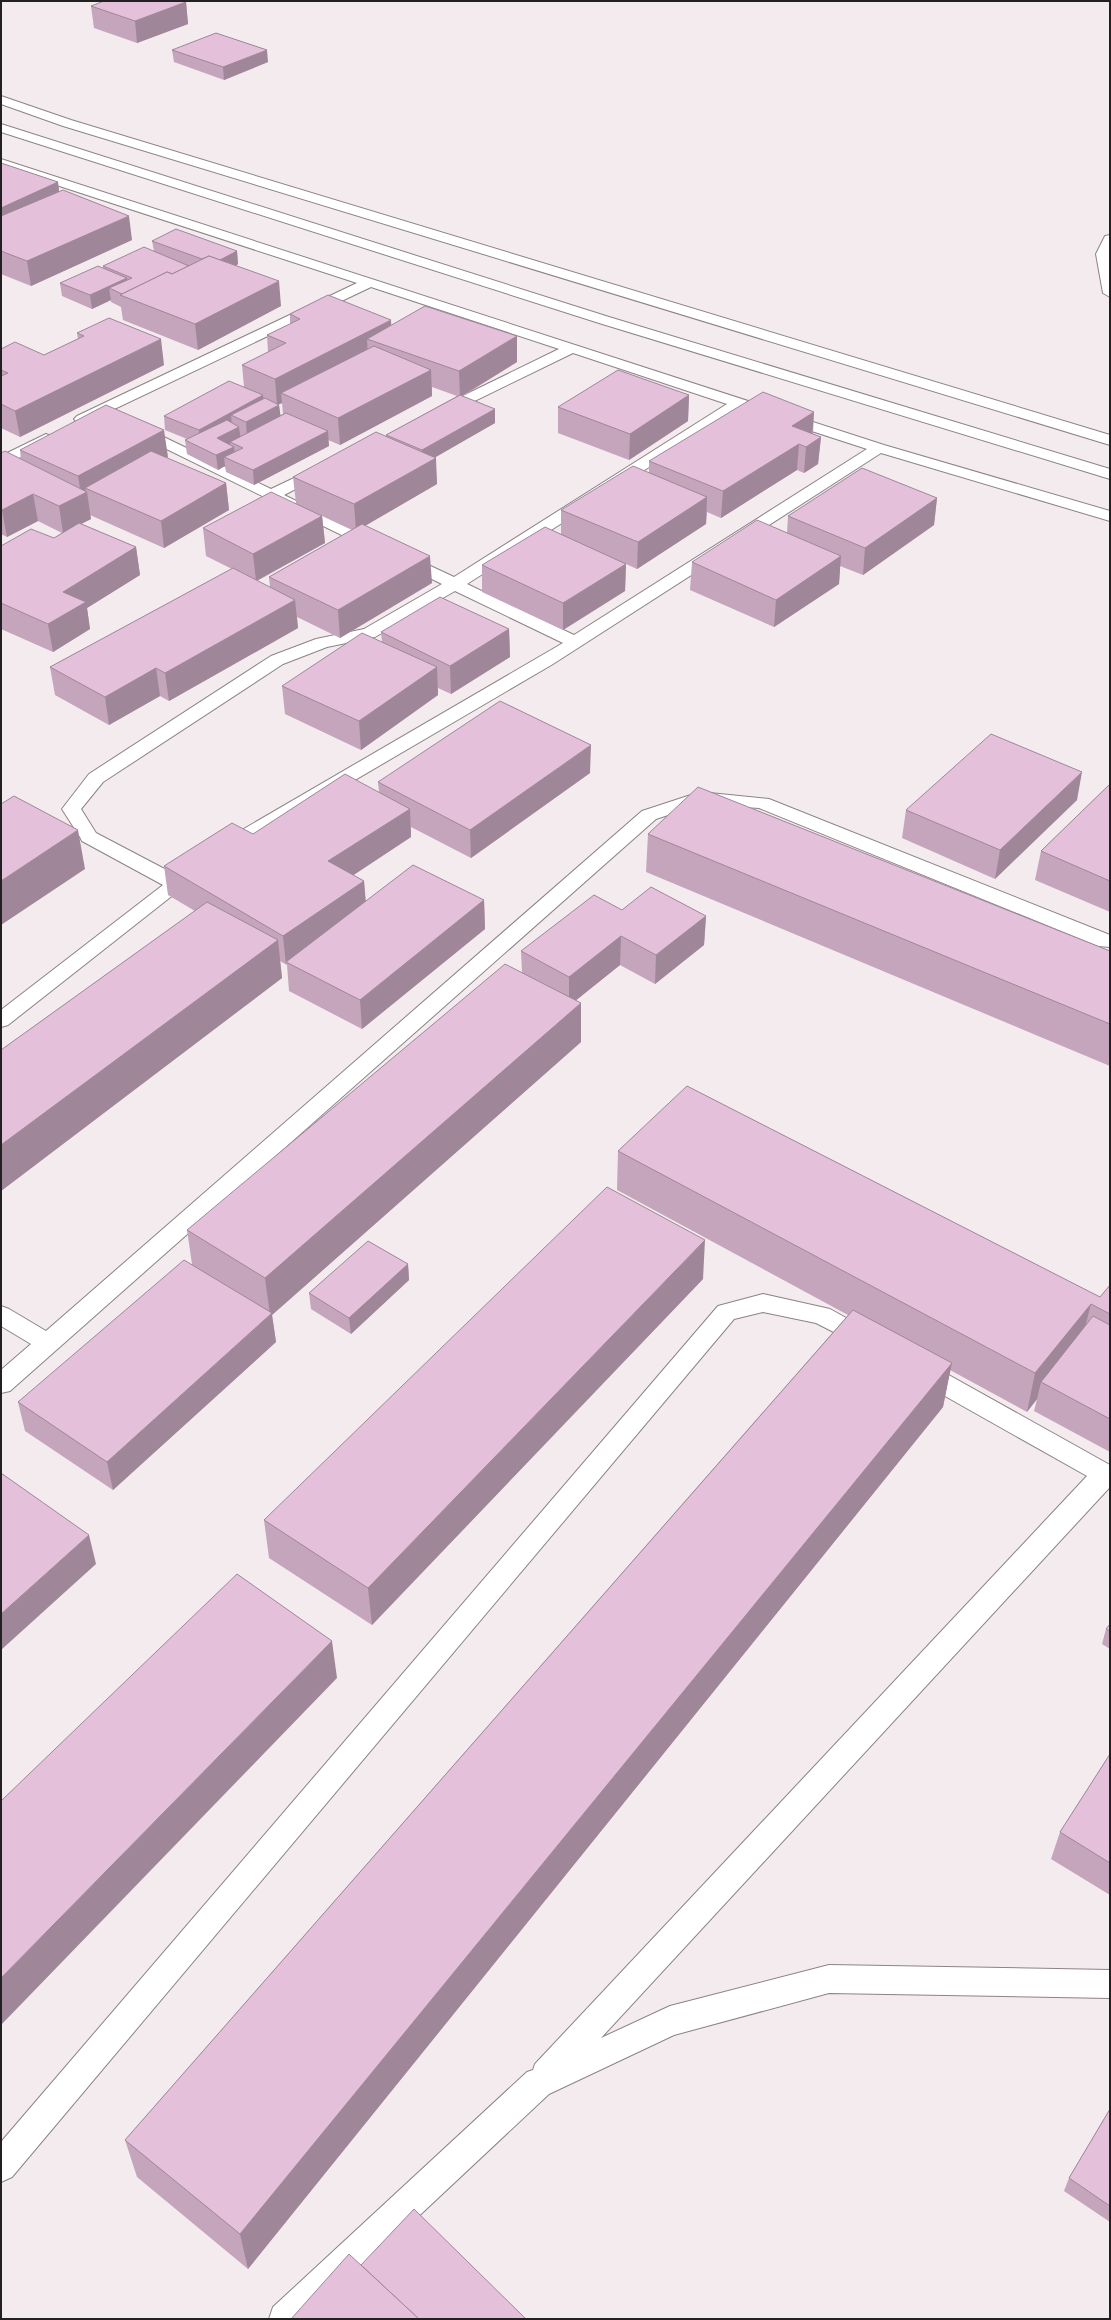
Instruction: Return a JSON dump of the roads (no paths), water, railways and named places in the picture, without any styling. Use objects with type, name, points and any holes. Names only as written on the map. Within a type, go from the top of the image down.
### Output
[{"type":"street","points":[[1,100],[75,125],[1110,440]]},
{"type":"street","points":[[1,128],[604,320],[1110,474]]},
{"type":"street","points":[[1,163],[879,448],[1110,516]]},
{"type":"street","points":[[1110,239],[1104,254],[1108,264],[1110,293]]},
{"type":"street","points":[[70,426],[98,410],[371,282]]},
{"type":"street","points":[[429,418],[572,348]]},
{"type":"street","points":[[177,884],[90,837],[71,810],[96,778],[277,660],[322,643],[369,633],[454,584],[740,402]]},
{"type":"street","points":[[98,410],[575,642]]},
{"type":"street","points":[[1,462],[56,433]]},
{"type":"street","points":[[1,1020],[222,850],[575,642],[879,448]]},
{"type":"street","points":[[271,495],[336,464]]},
{"type":"street","points":[[1,1384],[649,815],[700,798],[762,803],[1108,942]]},
{"type":"street","points":[[1,2166],[726,1312],[763,1303],[822,1315],[1107,1476],[538,2083],[285,2319]]},
{"type":"street","points":[[1,1315],[48,1343]]},
{"type":"street","points":[[538,2083],[670,2021],[829,1979],[1110,1984]]}]
